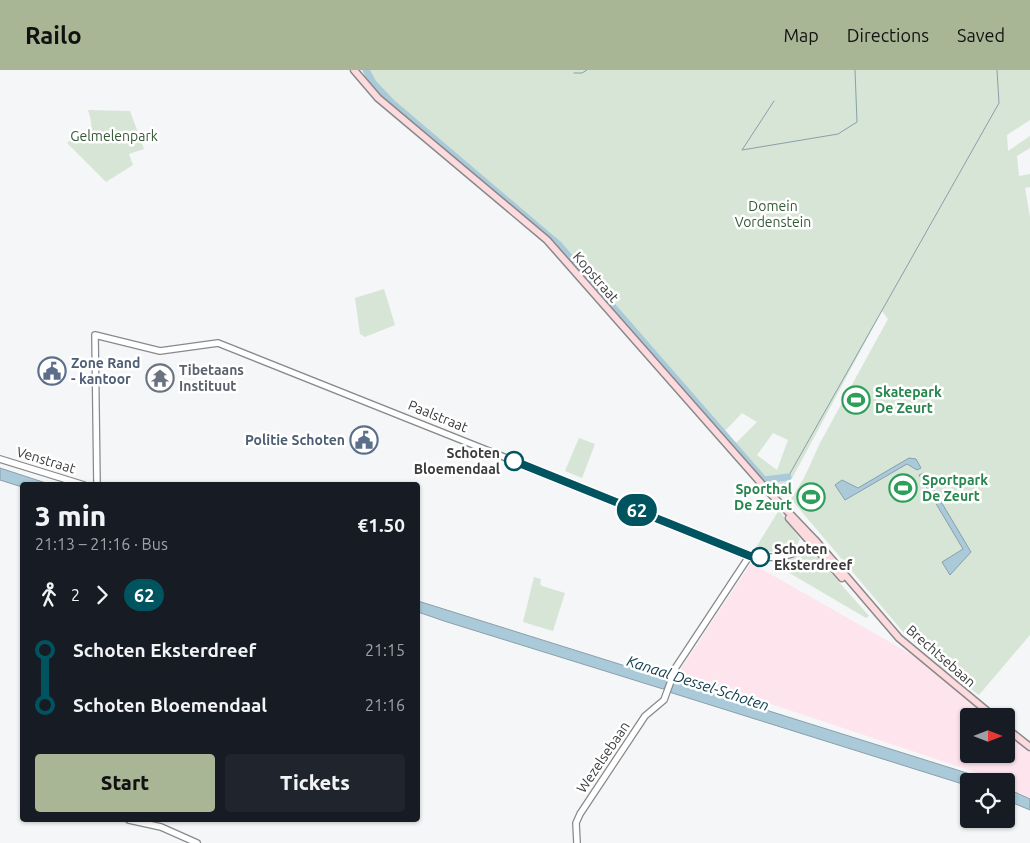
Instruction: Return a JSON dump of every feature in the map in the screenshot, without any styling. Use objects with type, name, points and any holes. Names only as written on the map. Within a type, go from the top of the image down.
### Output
[{"type":"main road","points":[[348,70],[370,89]]},
{"type":"main road","points":[[354,70],[370,89]]},
{"type":"main road","name":"Kopstraat","points":[[370,89],[547,240],[813,542]]},
{"type":"main road","name":"Brechtsebaan","points":[[813,542],[899,638],[983,708]]},
{"type":"main road","points":[[1015,735],[1030,747]]},
{"type":"street","name":"Paalstraat","points":[[97,482],[95,335],[160,351],[218,343],[750,556],[778,558],[795,554],[813,542]]},
{"type":"street","name":"Venstraat","points":[[0,459],[74,482]]},
{"type":"street","name":"Wezelsebaan","points":[[577,843],[576,823],[580,814],[645,716],[664,700],[676,667],[750,556]]},
{"type":"street","points":[[138,822],[161,827],[197,843]]},
{"type":"shaded area","points":[[751,563],[916,657],[977,708],[960,708],[960,763],[1015,763],[1015,740],[1030,752],[1030,798],[1015,790],[1015,773],[978,773],[678,673]]},
{"type":"green space","name":"Domein Vordenstein","points":[[363,70],[1030,70],[1030,120],[1007,135],[1008,151],[1030,136],[1030,148],[1017,156],[1019,176],[1030,174],[1030,187],[1025,188],[1030,217],[1030,635],[979,695],[944,669],[904,633],[791,499],[888,319],[882,311],[782,497],[734,445],[757,422],[742,413],[723,433],[558,247],[366,81]],"holes":[[[773,433],[788,440],[777,470],[757,455]]]},
{"type":"green space","name":"Gelmelenpark","points":[[88,110],[130,111],[144,149],[129,154],[133,165],[106,182],[67,143],[73,138],[80,140],[89,137],[92,127]]},
{"type":"green space","points":[[384,289],[395,325],[365,337],[360,334],[355,298]]},
{"type":"green space","points":[[579,438],[595,444],[582,478],[565,471]]},
{"type":"green space","points":[[779,510],[800,539],[796,547],[776,552],[755,549]]},
{"type":"green space","points":[[810,553],[816,556],[869,616],[866,618],[786,571],[783,566],[785,560]]},
{"type":"green space","points":[[534,577],[541,579],[540,584],[542,586],[565,593],[553,631],[523,622]]},
{"type":"water","points":[[909,458],[916,459],[921,468],[917,470],[907,464],[845,500],[835,485],[842,480],[858,488]]},
{"type":"water","points":[[0,468],[43,482],[20,482],[20,486],[0,480]]},
{"type":"water","points":[[924,473],[971,552],[950,575],[942,562],[963,549],[919,475]]},
{"type":"water","points":[[420,602],[967,773],[960,773],[960,783],[669,692],[669,688],[665,687],[663,689],[420,613]]},
{"type":"water","points":[[1015,792],[1030,799],[1030,810],[1015,804]]},
{"type":"waterway","points":[[366,70],[373,83],[392,103],[559,245],[764,480],[788,477]]},
{"type":"waterway","points":[[574,73],[582,73],[587,70]]},
{"type":"waterway","points":[[774,101],[742,150],[838,134],[857,122],[855,70]]},
{"type":"waterway","points":[[788,477],[999,103],[997,70]]},
{"type":"waterway","points":[[788,506],[797,517]]},
{"type":"bus line","name":"62","points":[[514,461],[750,556],[760,557]]},
{"type":"place","name":"Zone Rand - kantoor","points":[[52,371]]},
{"type":"place","name":"Tibetaans Instituut","points":[[160,378]]},
{"type":"place","name":"Skatepark De Zeurt","points":[[856,400]]},
{"type":"place","name":"Politie Schoten","points":[[364,440]]},
{"type":"place","name":"Schoten Bloemendaal","points":[[514,461]]},
{"type":"place","name":"Sportpark De Zeurt","points":[[903,488]]},
{"type":"place","name":"Sporthal De Zeurt","points":[[811,497]]},
{"type":"place","name":"Schoten Eksterdreef","points":[[760,557]]},
{"type":"water label","name":"Kanaal Dessel-Schoten","points":[[698,683]]}]
